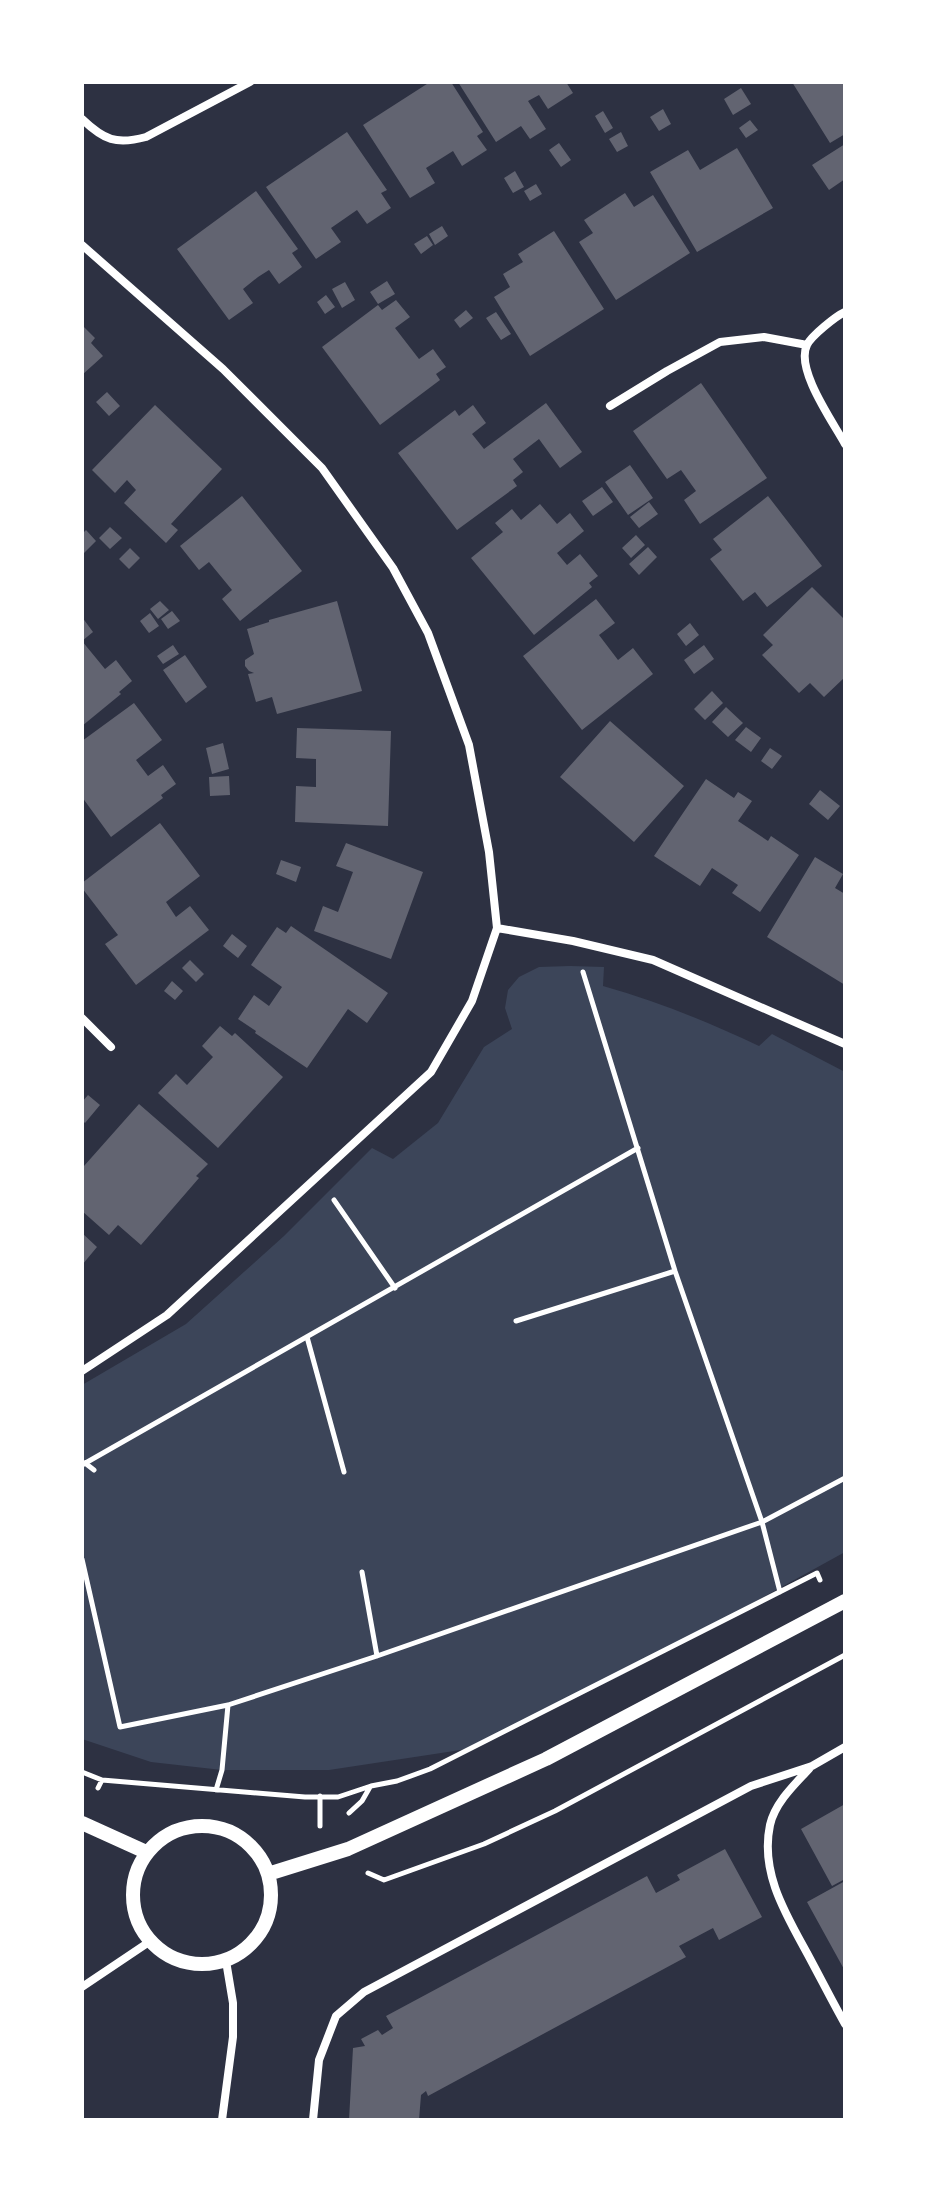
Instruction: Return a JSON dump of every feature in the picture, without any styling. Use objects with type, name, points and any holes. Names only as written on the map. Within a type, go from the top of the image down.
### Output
[{"type":"street","points":[[82,119],[110,140],[128,142],[146,137],[250,82]]},
{"type":"street","points":[[82,245],[223,369],[322,468],[393,568],[428,633],[469,745],[489,852],[497,928],[472,1001],[431,1072],[167,1315],[82,1371]]},
{"type":"street","points":[[845,312],[833,318],[807,345],[805,365],[815,392],[845,444]]},
{"type":"street","points":[[610,406],[720,342],[764,337],[807,345]]},
{"type":"street","points":[[497,928],[573,941],[653,960],[845,1044]]},
{"type":"street","points":[[82,1018],[111,1047]]},
{"type":"street","points":[[268,1874],[331,1856],[546,1759],[845,1601]]},
{"type":"street","points":[[313,2120],[319,2060],[336,2016],[364,1992],[751,1786],[812,1766],[845,1747]]},
{"type":"street","points":[[812,1766],[791,1787],[776,1809],[770,1825],[768,1852],[778,1899],[845,2024]]},
{"type":"street","points":[[82,1823],[146,1852]]},
{"type":"street","points":[[218,1827],[240,1836],[257,1852],[268,1874],[272,1895],[269,1916],[260,1935],[245,1951],[226,1961],[206,1965],[185,1963],[165,1955],[149,1942],[137,1921],[132,1897],[135,1874],[146,1852],[176,1830],[218,1827]]},
{"type":"street","points":[[82,1987],[149,1942]]},
{"type":"street","points":[[222,2120],[233,2037],[233,2003],[226,1961]]},
{"type":"path","points":[[573,941],[675,1271],[762,1522],[780,1592]]},
{"type":"path","points":[[94,1470],[84,1464],[638,1148]]},
{"type":"path","points":[[318,1177],[395,1288]]},
{"type":"path","points":[[516,1321],[675,1271]]},
{"type":"path","points":[[307,1337],[344,1472]]},
{"type":"path","points":[[82,1559],[120,1727],[228,1705],[377,1656],[762,1522],[845,1478]]},
{"type":"path","points":[[362,1572],[377,1656]]},
{"type":"path","points":[[82,1772],[102,1780],[338,1797],[430,1769],[817,1573]]},
{"type":"path","points":[[331,1856],[384,1880],[484,1844],[555,1811],[845,1655]]},
{"type":"path","points":[[216,1790],[222,1770],[228,1705]]},
{"type":"path","points":[[98,1788],[102,1780]]},
{"type":"path","points":[[320,1796],[320,1826]]},
{"type":"shaded area","points":[[539,967],[604,967],[603,986],[682,1013],[759,1046],[772,1034],[845,1072],[845,1552],[622,1675],[474,1748],[329,1770],[222,1770],[151,1762],[82,1739],[82,1385],[186,1324],[284,1236],[372,1148],[393,1159],[438,1123],[484,1047],[512,1029],[505,1008],[508,990],[519,977]]},
{"type":"building","points":[[430,82],[451,82],[483,132],[477,136],[487,150],[462,166],[453,151],[426,168],[435,183],[410,198],[363,125]]},
{"type":"building","points":[[458,82],[566,82],[573,93],[548,109],[539,95],[528,101],[546,129],[530,139],[521,126],[496,142]]},
{"type":"building","points":[[792,82],[845,82],[845,134],[830,143]]},
{"type":"building","points":[[741,88],[751,104],[733,115],[724,99]]},
{"type":"building","points":[[663,109],[671,124],[659,131],[650,117]]},
{"type":"building","points":[[603,111],[613,128],[605,133],[595,116]]},
{"type":"building","points":[[750,120],[758,130],[746,138],[739,128]]},
{"type":"building","points":[[347,132],[387,190],[381,193],[391,208],[367,224],[357,210],[331,228],[341,242],[316,259],[266,187]]},
{"type":"building","points":[[621,132],[628,146],[617,152],[609,139]]},
{"type":"building","points":[[559,143],[571,160],[561,167],[549,150]]},
{"type":"building","points":[[845,144],[845,179],[829,190],[812,165]]},
{"type":"building","points":[[737,148],[773,208],[697,252],[650,172],[688,150],[700,170]]},
{"type":"building","points":[[515,171],[524,187],[513,193],[504,178]]},
{"type":"building","points":[[536,184],[542,194],[530,201],[524,191]]},
{"type":"building","points":[[256,191],[298,249],[292,253],[302,267],[279,284],[269,270],[258,277],[243,289],[253,303],[229,320],[177,249]]},
{"type":"building","points":[[625,193],[634,207],[653,195],[690,253],[616,300],[579,242],[593,233],[584,220]]},
{"type":"building","points":[[442,226],[448,236],[435,245],[429,234]]},
{"type":"building","points":[[554,231],[604,309],[530,356],[494,297],[510,287],[503,274],[523,262],[518,254]]},
{"type":"building","points":[[427,236],[433,245],[421,254],[414,244]]},
{"type":"building","points":[[387,281],[395,294],[378,304],[370,292]]},
{"type":"building","points":[[345,282],[355,300],[342,308],[332,289]]},
{"type":"building","points":[[326,295],[335,307],[325,314],[317,302]]},
{"type":"building","points":[[396,300],[410,317],[395,328],[419,359],[433,349],[446,367],[436,374],[440,380],[380,425],[322,347],[378,305],[382,310]]},
{"type":"building","points":[[466,310],[473,318],[460,328],[454,320]]},
{"type":"building","points":[[496,312],[511,334],[501,340],[486,318]]},
{"type":"building","points":[[82,325],[95,338],[91,343],[103,356],[82,375]]},
{"type":"building","points":[[701,383],[767,478],[700,524],[684,500],[696,491],[681,470],[667,479],[633,431]]},
{"type":"building","points":[[107,392],[120,406],[109,416],[96,402]]},
{"type":"building","points":[[546,403],[582,452],[560,468],[539,439],[513,459],[523,472],[513,480],[517,486],[457,530],[398,453],[455,410],[459,416],[473,405],[486,423],[472,434],[484,449]]},
{"type":"building","points":[[155,405],[222,469],[171,524],[178,530],[166,543],[124,503],[136,490],[127,480],[115,493],[92,470]]},
{"type":"building","points":[[630,465],[653,498],[628,515],[605,482]]},
{"type":"building","points":[[602,487],[613,502],[593,516],[582,501]]},
{"type":"building","points":[[242,496],[302,571],[240,621],[222,599],[232,590],[209,562],[199,570],[180,546]]},
{"type":"building","points":[[768,496],[822,566],[767,607],[755,592],[743,601],[710,559],[722,550],[713,539]]},
{"type":"building","points":[[649,502],[658,514],[639,528],[630,517]]},
{"type":"building","points":[[540,504],[557,524],[570,513],[584,531],[557,553],[567,565],[580,554],[598,576],[589,583],[592,587],[534,635],[471,558],[503,532],[495,523],[512,509],[521,520]]},
{"type":"building","points":[[110,527],[122,538],[110,549],[99,538]]},
{"type":"building","points":[[86,530],[96,541],[82,555],[82,534]]},
{"type":"building","points":[[636,535],[645,545],[631,558],[622,548]]},
{"type":"building","points":[[648,547],[657,557],[639,575],[629,564]]},
{"type":"building","points":[[130,548],[140,558],[129,569],[119,559]]},
{"type":"building","points":[[812,587],[845,620],[845,677],[824,697],[810,683],[799,693],[762,655],[773,645],[763,635]]},
{"type":"building","points":[[596,599],[615,623],[599,635],[618,660],[633,648],[653,674],[582,730],[523,656]]},
{"type":"building","points":[[160,601],[169,610],[158,619],[150,609]]},
{"type":"building","points":[[337,601],[362,691],[277,714],[272,697],[256,702],[248,674],[254,673],[245,666],[245,660],[254,654],[247,629]]},
{"type":"building","points":[[172,611],[180,621],[168,629],[161,619]]},
{"type":"building","points":[[150,613],[159,626],[149,633],[140,621]]},
{"type":"building","points":[[82,617],[93,632],[82,641]]},
{"type":"building","points":[[690,623],[699,635],[686,646],[677,634]]},
{"type":"building","points":[[82,641],[105,669],[116,660],[132,681],[82,726]]},
{"type":"building","points":[[173,645],[179,654],[163,664],[157,656]]},
{"type":"building","points":[[704,645],[714,659],[694,674],[684,660]]},
{"type":"building","points":[[185,655],[207,687],[186,703],[163,670]]},
{"type":"building","points":[[712,691],[723,703],[705,720],[694,709]]},
{"type":"building","points":[[134,703],[162,740],[136,760],[148,776],[163,765],[176,784],[161,795],[163,798],[111,837],[82,797],[82,741]]},
{"type":"building","points":[[726,707],[743,723],[728,737],[712,722]]},
{"type":"building","points":[[610,721],[684,786],[634,842],[560,777]]},
{"type":"building","points":[[746,727],[761,738],[751,752],[735,740]]},
{"type":"building","points":[[297,728],[391,731],[388,826],[295,822],[296,786],[316,787],[316,759],[296,758]]},
{"type":"building","points":[[223,743],[229,769],[212,774],[206,748]]},
{"type":"building","points":[[770,748],[782,756],[772,769],[761,761]]},
{"type":"building","points":[[229,776],[230,795],[210,796],[209,777]]},
{"type":"building","points":[[706,779],[734,798],[738,792],[752,801],[738,821],[768,841],[771,836],[799,855],[760,912],[732,893],[738,885],[712,868],[700,886],[654,856]]},
{"type":"building","points":[[820,790],[840,806],[828,820],[809,804]]},
{"type":"building","points":[[160,823],[200,876],[166,902],[176,917],[190,906],[209,930],[136,985],[105,944],[118,935],[82,888],[82,883]]},
{"type":"building","points":[[346,843],[423,872],[391,959],[314,931],[323,906],[338,912],[353,872],[336,866]]},
{"type":"building","points":[[815,857],[843,874],[835,888],[845,894],[845,985],[767,937]]},
{"type":"building","points":[[281,860],[301,867],[296,882],[276,874]]},
{"type":"building","points":[[291,926],[388,993],[367,1023],[348,1009],[307,1068],[238,1019],[254,995],[269,1006],[282,987],[251,965],[277,927],[286,933]]},
{"type":"building","points":[[232,934],[247,946],[238,958],[223,946]]},
{"type":"building","points":[[190,960],[204,974],[196,982],[182,968]]},
{"type":"building","points":[[172,981],[183,991],[175,1000],[164,991]]},
{"type":"building","points":[[220,1026],[232,1036],[235,1033],[283,1077],[218,1148],[158,1093],[176,1074],[187,1085],[213,1057],[202,1046]]},
{"type":"building","points":[[88,1095],[100,1105],[85,1123],[82,1120],[82,1102]]},
{"type":"building","points":[[139,1104],[208,1164],[141,1245],[118,1225],[109,1235],[82,1211],[82,1163],[84,1166]]},
{"type":"building","points":[[82,1233],[97,1247],[82,1265]]},
{"type":"building","points":[[845,1804],[845,1879],[832,1886],[801,1829]]},
{"type":"building","points":[[725,1849],[762,1917],[719,1940],[713,1928],[679,1946],[686,1957],[428,2096],[426,2091],[421,2095],[419,2120],[349,2120],[353,2048],[365,2046],[361,2039],[378,2030],[382,2035],[393,2028],[386,2016],[647,1876],[656,1893],[680,1880],[677,1875]]},
{"type":"building","points":[[845,1881],[845,1971],[807,1902]]}]
